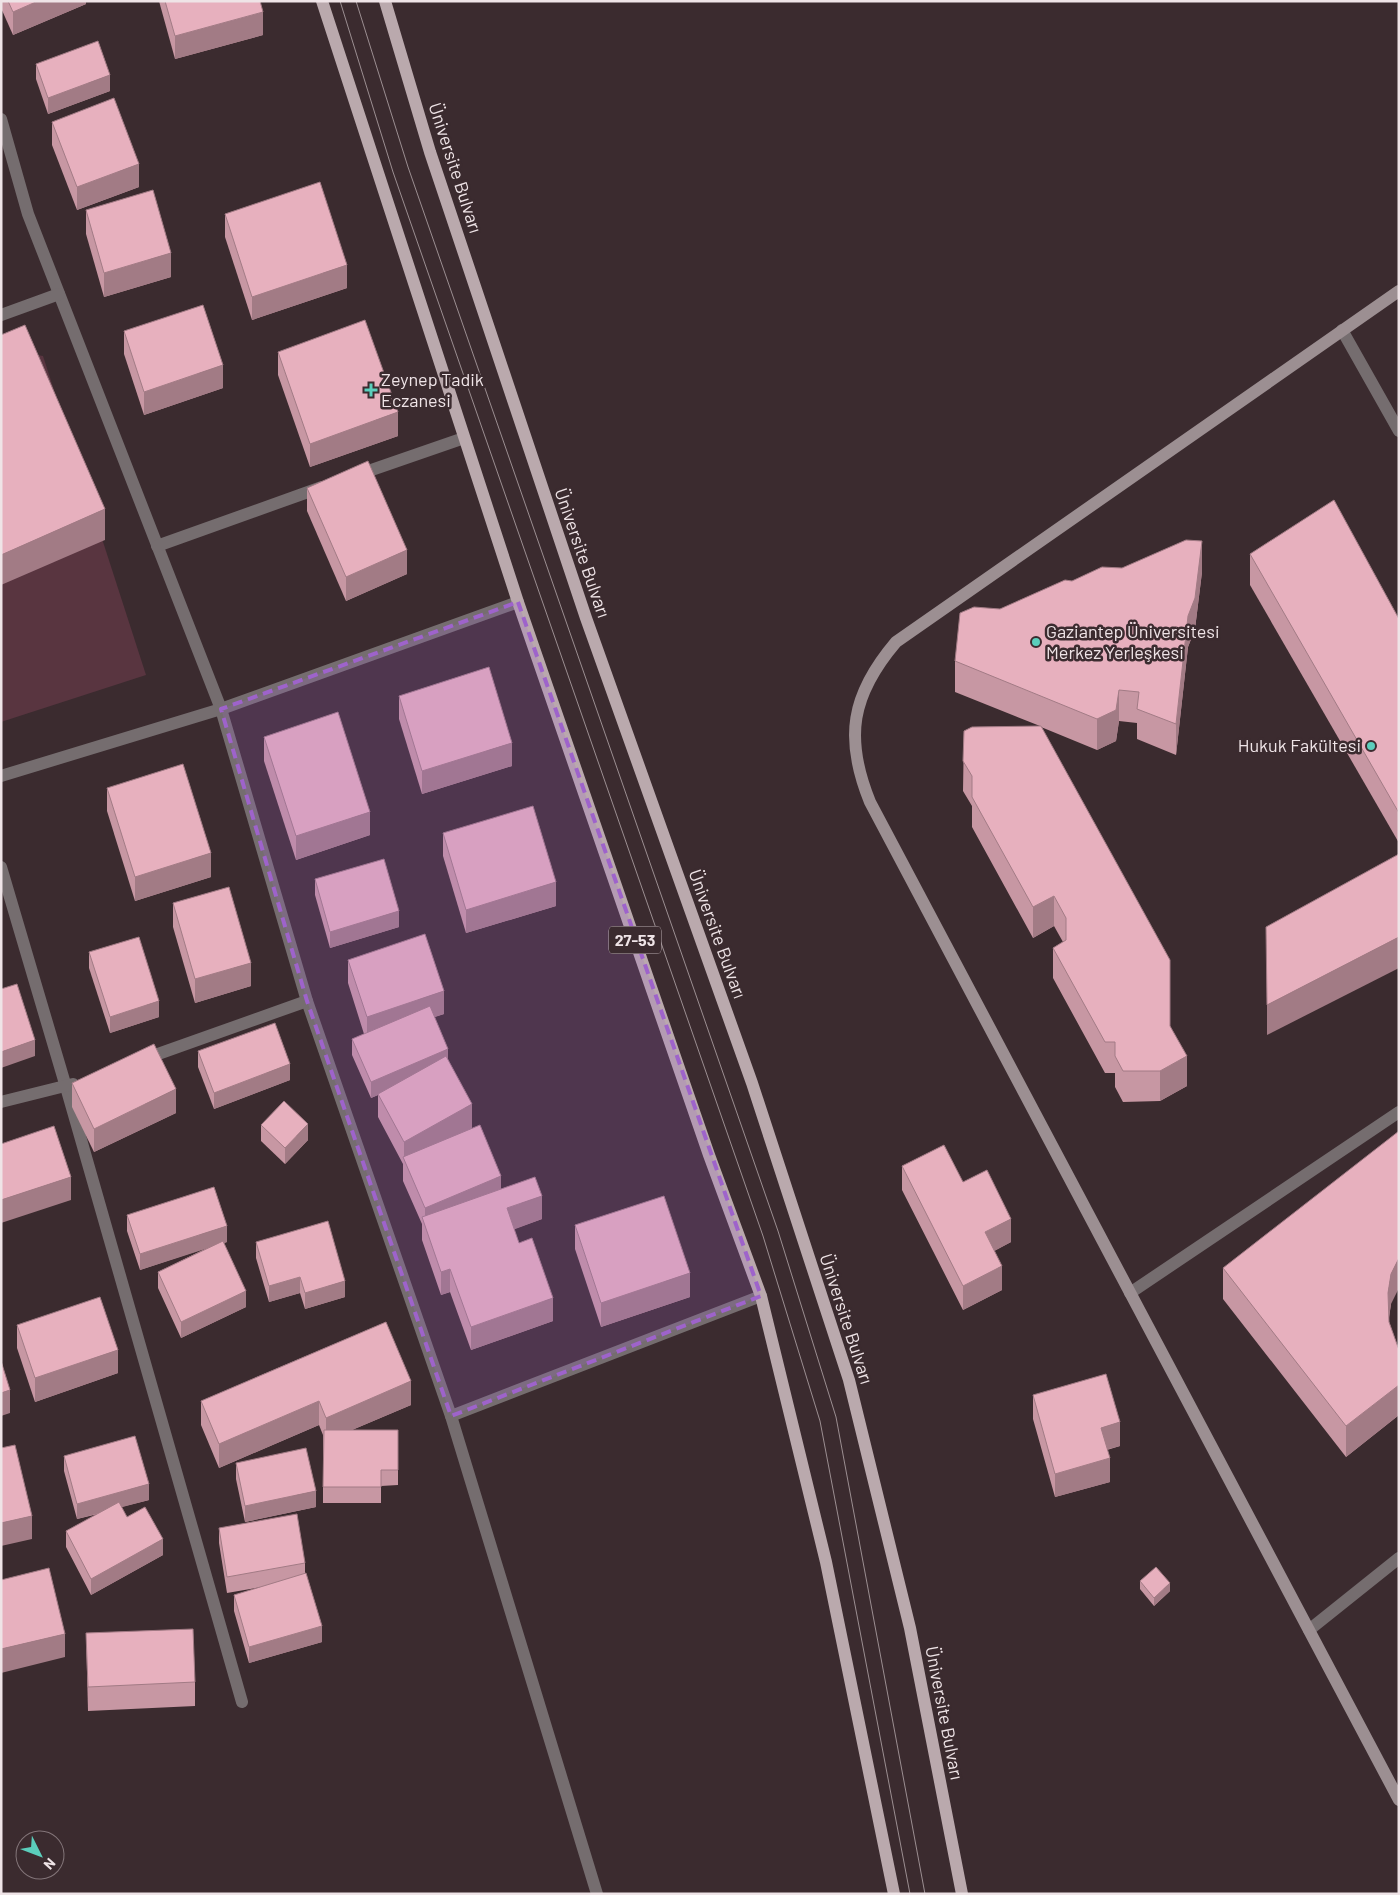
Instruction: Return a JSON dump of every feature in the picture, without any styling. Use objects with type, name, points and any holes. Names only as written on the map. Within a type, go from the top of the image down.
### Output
[{"type":"main road","name":"27-53","points":[[322,1],[518,602],[709,1155],[761,1296],[826,1562],[894,1894]]},
{"type":"main road","name":"Üniversite Bulvarı","points":[[385,1],[430,152],[586,618],[752,1083],[849,1380],[910,1628],[962,1894]]},
{"type":"street","points":[[1,119],[28,214],[221,709],[306,1001],[452,1416],[597,1894]]},
{"type":"street","points":[[1399,290],[896,642],[880,661],[867,682],[858,706],[854,730],[855,756],[860,780],[870,802],[1399,1800]]},
{"type":"street","points":[[1,315],[59,294]]},
{"type":"street","points":[[1342,330],[1399,431]]},
{"type":"street","points":[[157,546],[464,438]]},
{"type":"street","points":[[1,776],[221,709],[518,602]]},
{"type":"street","points":[[1,867],[242,1702]]},
{"type":"street","points":[[131,1064],[306,1001]]},
{"type":"street","points":[[1,1102],[66,1087],[85,1080]]},
{"type":"street","points":[[1130,1293],[1399,1112]]},
{"type":"street","points":[[452,1416],[761,1296]]},
{"type":"street","points":[[1308,1630],[1399,1558]]},
{"type":"highlighted area","points":[[518,602],[761,1296],[451,1416],[307,1001],[221,709]]},
{"type":"shaded area","points":[[20,352],[43,356],[146,675],[1,722],[1,359]]},
{"type":"building","points":[[8,1],[38,1],[13,12]]},
{"type":"building","points":[[165,1],[260,1],[263,12],[175,36]]},
{"type":"building","points":[[98,41],[110,75],[48,98],[36,64]]},
{"type":"building","points":[[114,98],[139,164],[77,187],[52,122]]},
{"type":"building","points":[[320,182],[347,265],[252,297],[225,214]]},
{"type":"building","points":[[153,190],[171,253],[104,273],[86,210]]},
{"type":"building","points":[[203,305],[223,365],[144,392],[124,331]]},
{"type":"building","points":[[365,320],[398,412],[310,444],[278,352]]},
{"type":"building","points":[[25,325],[105,509],[1,555],[1,335]]},
{"type":"building","points":[[368,461],[407,550],[346,577],[307,488]]},
{"type":"building","name":"Hukuk Fakültesi","points":[[1334,500],[1399,619],[1399,813],[1250,554]]},
{"type":"building","points":[[1186,540],[1202,541],[1195,598],[1188,616],[1176,724],[1137,709],[1139,692],[1119,690],[1116,710],[1097,719],[955,661],[960,613],[974,607],[1000,609],[1065,580],[1072,581],[1102,567],[1122,568]]},
{"type":"building","points":[[489,667],[512,743],[422,771],[399,696]]},
{"type":"building","points":[[338,712],[370,812],[296,836],[264,737]]},
{"type":"building","points":[[1041,726],[1170,960],[1170,1026],[1187,1056],[1160,1071],[1123,1071],[1115,1056],[1115,1042],[1105,1042],[1053,948],[1066,940],[1066,918],[1054,896],[1033,907],[972,797],[972,776],[963,761],[964,731],[972,727]]},
{"type":"building","points":[[183,764],[211,853],[135,877],[107,788]]},
{"type":"building","points":[[533,806],[556,882],[466,910],[443,833]]},
{"type":"building","points":[[1399,854],[1399,937],[1267,1005],[1266,927]]},
{"type":"building","points":[[384,859],[399,911],[330,932],[315,879]]},
{"type":"building","points":[[229,887],[251,963],[195,979],[173,903]]},
{"type":"building","points":[[425,934],[444,991],[367,1017],[348,960]]},
{"type":"building","points":[[139,937],[159,1001],[110,1017],[89,952]]},
{"type":"building","points":[[17,984],[35,1040],[1,1052],[1,989]]},
{"type":"building","points":[[430,1006],[448,1049],[371,1082],[352,1039]]},
{"type":"building","points":[[275,1023],[290,1064],[214,1093],[198,1051]]},
{"type":"building","points":[[154,1044],[176,1089],[94,1129],[72,1083]]},
{"type":"building","points":[[446,1056],[472,1104],[404,1142],[378,1094]]},
{"type":"building","points":[[284,1101],[308,1124],[285,1148],[261,1125]]},
{"type":"building","points":[[480,1125],[501,1176],[425,1208],[403,1157]]},
{"type":"building","points":[[54,1126],[71,1177],[1,1200],[1,1144]]},
{"type":"building","points":[[1399,1131],[1399,1258],[1391,1274],[1388,1293],[1389,1322],[1399,1350],[1399,1385],[1346,1426],[1223,1268]]},
{"type":"building","points":[[944,1145],[963,1182],[987,1170],[1011,1219],[985,1232],[1002,1266],[963,1286],[902,1166]]},
{"type":"building","points":[[535,1177],[542,1196],[507,1208],[519,1243],[532,1238],[553,1298],[471,1327],[450,1269],[441,1272],[422,1217]]},
{"type":"building","points":[[214,1187],[227,1226],[140,1254],[127,1215]]},
{"type":"building","points":[[664,1196],[690,1273],[601,1303],[575,1225]]},
{"type":"building","points":[[328,1221],[345,1281],[305,1293],[300,1277],[269,1286],[256,1242]]},
{"type":"building","points":[[223,1241],[246,1291],[181,1322],[158,1272]]},
{"type":"building","points":[[100,1297],[118,1350],[35,1378],[17,1325]]},
{"type":"building","points":[[386,1322],[411,1381],[326,1418],[319,1401],[219,1444],[201,1401]]},
{"type":"building","points":[[1,1361],[10,1390],[1,1393]]},
{"type":"building","points":[[1106,1374],[1120,1422],[1101,1428],[1110,1458],[1055,1474],[1033,1395]]},
{"type":"building","points":[[324,1430],[398,1430],[398,1470],[381,1470],[381,1487],[323,1487]]},
{"type":"building","points":[[135,1436],[149,1484],[77,1504],[64,1456]]},
{"type":"building","points":[[15,1445],[32,1516],[1,1523],[1,1448]]},
{"type":"building","points":[[306,1448],[316,1491],[245,1506],[236,1463]]},
{"type":"building","points":[[119,1502],[127,1517],[145,1507],[163,1539],[91,1579],[66,1531]]},
{"type":"building","points":[[297,1514],[305,1563],[227,1577],[219,1528]]},
{"type":"building","points":[[1156,1567],[1170,1583],[1154,1598],[1140,1581]]},
{"type":"building","points":[[49,1568],[65,1634],[1,1649],[1,1580]]},
{"type":"building","points":[[306,1573],[322,1626],[249,1647],[234,1595]]},
{"type":"building","points":[[193,1629],[195,1682],[88,1687],[86,1633]]},
{"type":"tram line","points":[[340,1],[393,172],[763,1236],[820,1421],[910,1894]]},
{"type":"tram line","points":[[356,1],[408,167],[778,1231],[836,1417],[925,1894]]},
{"type":"place","name":"Zeynep Tadik Eczanesi","points":[[371,390]]},
{"type":"place","name":"Gaziantep Üniversitesi Merkez Yerleşkesi","points":[[1036,642]]},
{"type":"place","name":"Hukuk Fakültesi","points":[[1371,746]]}]
